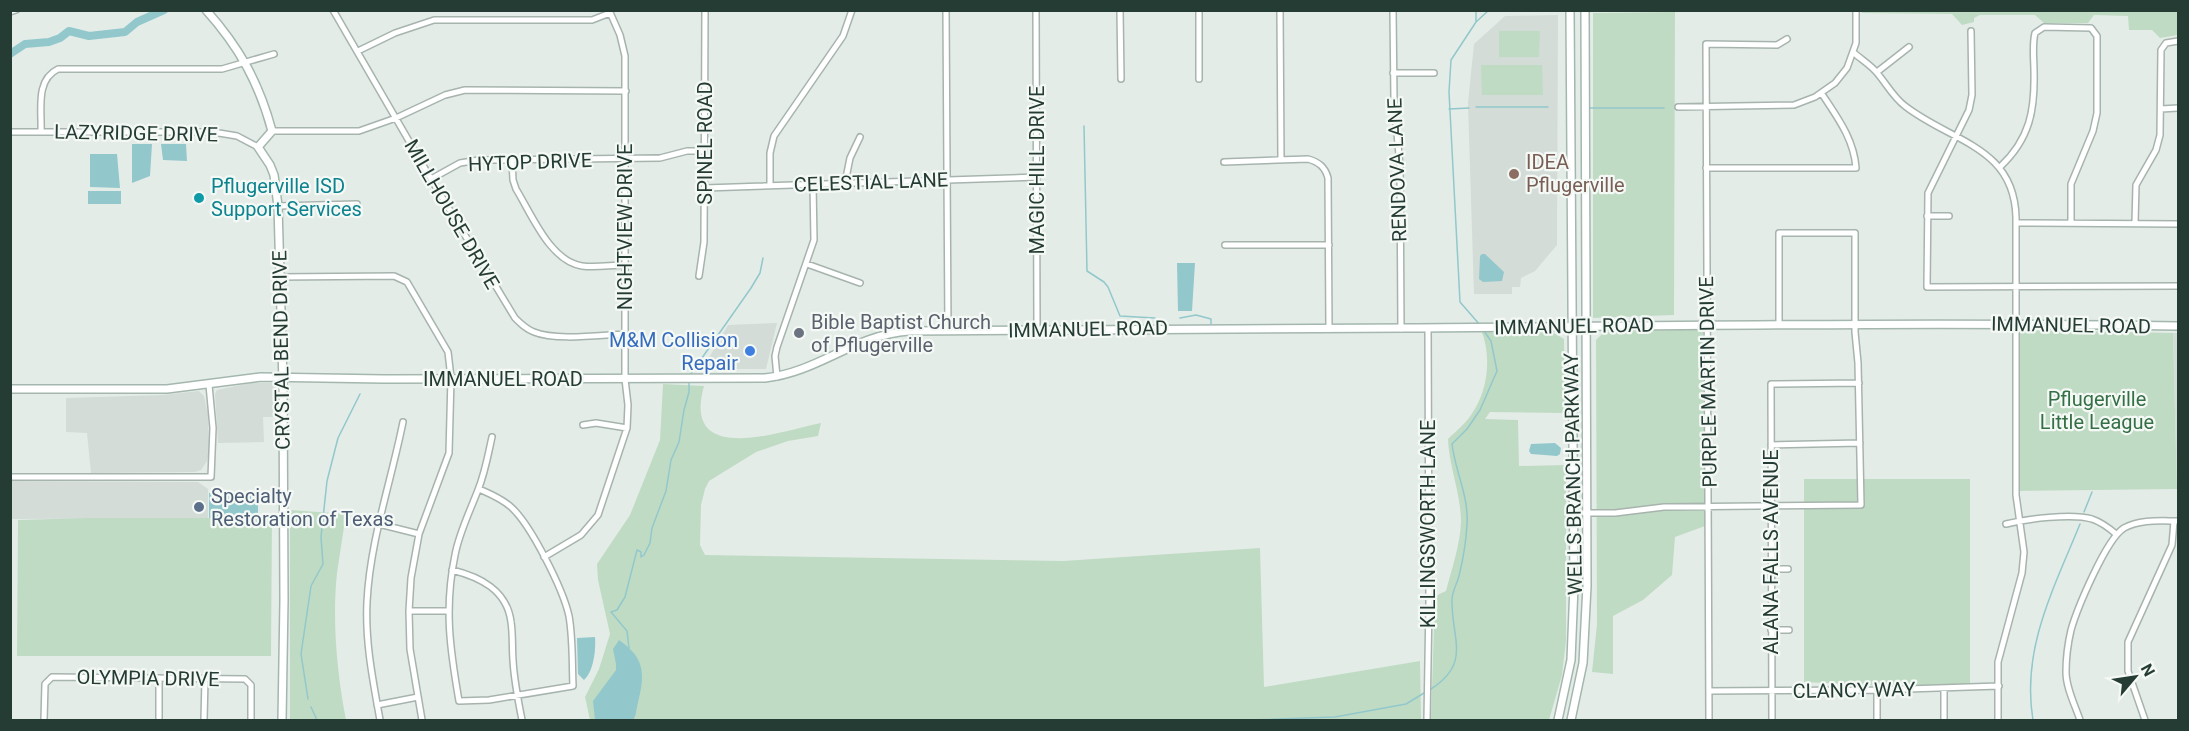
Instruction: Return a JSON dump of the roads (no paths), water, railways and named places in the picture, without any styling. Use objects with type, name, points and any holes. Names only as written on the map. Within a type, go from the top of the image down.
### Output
[{"type":"street","points":[[10,12],[16,10]]},
{"type":"street","points":[[206,10],[231,39],[245,63],[260,91],[272,132]]},
{"type":"street","name":"MILLHOUSE DRIVE","points":[[333,10],[504,303],[515,318],[525,327],[550,336],[625,334]]},
{"type":"street","name":"SPINEL ROAD","points":[[699,276],[704,242],[705,10]]},
{"type":"street","points":[[770,185],[770,153],[774,136],[843,36],[852,10]]},
{"type":"street","points":[[946,10],[948,330]]},
{"type":"street","name":"MAGIC HILL DRIVE","points":[[1036,10],[1037,330]]},
{"type":"street","points":[[1120,10],[1120,79]]},
{"type":"street","points":[[1199,10],[1199,79]]},
{"type":"street","points":[[1280,10],[1281,160]]},
{"type":"street","name":"RENDOVA LANE","points":[[1393,10],[1393,73],[1400,166],[1401,328]]},
{"type":"street","name":"WELLS BRANCH PARKWAY","points":[[1558,720],[1563,704],[1573,639],[1574,586],[1570,10]]},
{"type":"street","name":"WELLS BRANCH PARKWAY","points":[[1571,720],[1585,642],[1585,10]]},
{"type":"street","points":[[1678,107],[1794,105],[1821,94],[1835,83],[1847,68],[1854,53],[1856,10]]},
{"type":"street","points":[[358,51],[395,33],[434,20],[592,20],[609,12]]},
{"type":"street","name":"NIGHTVIEW DRIVE","points":[[544,557],[581,535],[598,515],[627,428],[628,405],[625,379],[626,91],[623,45],[609,12]]},
{"type":"street","points":[[2000,166],[2020,144],[2031,116],[2035,101],[2034,39],[2036,33],[2044,27],[2091,28],[2097,36],[2097,113],[2093,131],[2071,184],[2071,223]]},
{"type":"street","points":[[1971,31],[1972,95],[1965,121],[1928,193],[1927,287],[2178,286]]},
{"type":"street","name":"PURPLE MARTIN DRIVE","points":[[1709,720],[1706,44],[1777,45],[1787,39]]},
{"type":"street","points":[[2135,223],[2136,185],[2158,142],[2161,109],[2161,50],[2166,43],[2178,41]]},
{"type":"street","points":[[1877,72],[1909,47]]},
{"type":"street","points":[[1854,53],[1877,72],[1904,105],[1983,152],[2000,166],[2014,194],[2016,224],[2016,495],[2024,552],[2022,573],[2011,601],[1998,662],[1998,720]]},
{"type":"street","points":[[41,132],[42,86],[47,75],[58,69],[222,69],[274,54]]},
{"type":"street","points":[[1393,73],[1434,73]]},
{"type":"street","points":[[258,147],[272,132],[359,130],[396,118],[445,95],[465,90],[626,91]]},
{"type":"street","points":[[1706,168],[1856,168],[1849,138],[1821,94]]},
{"type":"street","points":[[1571,108],[1585,109]]},
{"type":"street","points":[[2161,109],[2178,108]]},
{"type":"street","name":"LAZYRIDGE DRIVE","points":[[10,132],[213,132],[237,136],[258,147]]},
{"type":"street","points":[[845,183],[847,165],[860,137]]},
{"type":"street","name":"CRYSTAL BEND DRIVE","points":[[258,147],[274,175],[278,206],[283,377],[282,720]]},
{"type":"street","name":"HYTOP DRIVE","points":[[431,179],[467,161],[660,158],[687,151],[704,151]]},
{"type":"street","points":[[1224,162],[1308,159],[1323,167],[1328,177],[1329,329]]},
{"type":"street","points":[[512,160],[516,189],[549,245],[559,255],[579,265],[625,265]]},
{"type":"street","name":"CELESTIAL LANE","points":[[705,188],[1037,177]]},
{"type":"street","points":[[777,377],[775,356],[777,347],[814,240],[813,184]]},
{"type":"street","points":[[278,206],[357,204]]},
{"type":"street","points":[[1927,216],[1949,216]]},
{"type":"street","points":[[2016,224],[2178,224]]},
{"type":"street","points":[[1585,513],[1615,513],[1664,507],[1861,506],[1859,383],[1855,324],[1855,233],[1779,233],[1779,324]]},
{"type":"street","points":[[1225,245],[1329,245]]},
{"type":"street","points":[[807,264],[860,283]]},
{"type":"street","points":[[279,277],[393,276],[407,282],[448,352],[451,378],[449,453],[419,534],[411,578],[410,649],[422,720]]},
{"type":"street","name":"IMMANUEL ROAD","points":[[10,389],[167,389],[250,378],[283,377],[748,380],[777,377],[799,371],[879,335],[909,331],[1707,324],[2015,323],[2178,326]]},
{"type":"street","name":"KILLINGSWORTH LANE","points":[[1427,720],[1428,328]]},
{"type":"street","name":"ALANA FALLS AVENUE","points":[[1772,720],[1771,384],[1859,383]]},
{"type":"street","points":[[10,477],[211,477],[213,428],[209,385]]},
{"type":"street","points":[[380,720],[369,657],[367,601],[371,561],[403,422]]},
{"type":"street","points":[[583,425],[596,423],[627,428]]},
{"type":"street","points":[[479,489],[501,499],[513,508],[558,581],[569,616],[573,686],[489,700],[459,701],[451,658],[447,611],[452,570],[455,553],[479,489],[492,436]]},
{"type":"street","points":[[1771,445],[1860,443]]},
{"type":"street","points":[[2006,524],[2041,518],[2089,518],[2100,522],[2116,534]]},
{"type":"street","points":[[2080,720],[2066,673],[2071,630],[2092,580],[2116,534],[2139,522],[2176,521],[2172,545],[2128,642],[2128,671],[2145,720]]},
{"type":"street","points":[[380,524],[419,534]]},
{"type":"street","points":[[1771,569],[1788,569]]},
{"type":"street","points":[[452,570],[475,576],[489,583],[506,606],[511,620],[513,661],[522,720]]},
{"type":"street","points":[[409,611],[447,611]]},
{"type":"street","points":[[1771,630],[1789,630]]},
{"type":"street","points":[[159,678],[159,720]]},
{"type":"street","name":"OLYMPIA DRIVE","points":[[44,720],[45,684],[49,679],[159,678],[248,680],[251,686],[251,720]]},
{"type":"street","points":[[204,720],[205,679]]},
{"type":"street","name":"CLANCY WAY","points":[[1709,691],[1877,690],[1999,686]]},
{"type":"street","points":[[1944,688],[1944,720]]},
{"type":"street","points":[[1877,690],[1877,720]]},
{"type":"street","points":[[377,705],[418,697]]},
{"type":"water","points":[[132,144],[152,144],[150,176],[132,183]]},
{"type":"water","points":[[161,144],[186,144],[187,161],[163,160]]},
{"type":"water","points":[[90,154],[117,154],[120,188],[90,187]]},
{"type":"water","points":[[88,191],[121,191],[121,204],[88,204]]},
{"type":"water","points":[[1482,254],[1485,254],[1504,272],[1502,281],[1483,282],[1479,279]]},
{"type":"water","points":[[1177,263],[1195,263],[1192,311],[1178,311]]},
{"type":"water","points":[[1555,443],[1561,448],[1557,456],[1531,454],[1529,451],[1531,444]]},
{"type":"water","points":[[209,493],[252,494],[258,504],[258,518],[209,518]]},
{"type":"water","points":[[595,637],[592,666],[584,680],[578,674],[577,638]]},
{"type":"water","points":[[619,640],[635,655],[642,670],[635,715],[633,720],[595,720],[593,701],[616,670],[613,649]]},
{"type":"waterway","points":[[10,54],[25,44],[49,42],[69,31],[89,36],[125,32],[137,22],[164,10]]},
{"type":"waterway","points":[[1476,10],[1476,22]]},
{"type":"waterway","points":[[1480,325],[1460,302],[1449,92],[1451,60],[1476,22],[1489,10]]},
{"type":"waterway","points":[[1476,107],[1548,107]]},
{"type":"waterway","points":[[1449,109],[1469,108]]},
{"type":"waterway","points":[[1590,108],[1664,108]]},
{"type":"waterway","points":[[1084,126],[1087,271],[1108,287],[1120,316],[1155,318]]},
{"type":"waterway","points":[[690,375],[751,288],[760,273],[763,258]]},
{"type":"waterway","points":[[1180,318],[1196,315],[1211,319],[1211,324]]},
{"type":"waterway","points":[[1431,689],[1451,670],[1455,660],[1456,639],[1452,599],[1463,557],[1467,514],[1452,444],[1467,429],[1480,410],[1497,371],[1491,341],[1484,331]]},
{"type":"waterway","points":[[629,648],[627,631],[611,612],[617,610],[625,597],[637,550],[641,552],[641,557],[650,543],[652,528],[666,491],[671,460],[679,442],[689,382]]},
{"type":"waterway","points":[[308,699],[301,654],[311,586],[323,564],[321,537],[327,481],[338,438],[360,394]]},
{"type":"waterway","points":[[2084,512],[2092,492]]},
{"type":"waterway","points":[[2033,720],[2032,668],[2036,644],[2042,619],[2080,524]]},
{"type":"waterway","points":[[1248,720],[1335,717],[1406,704],[1424,693]]},
{"type":"waterway","points":[[311,707],[317,720]]},
{"type":"place","name":"IDEA Pflugerville","points":[[1514,174]]},
{"type":"place","name":"Pflugerville ISD Support Services","points":[[199,198]]},
{"type":"place","name":"Bible Baptist Church of Pflugerville","points":[[799,333]]},
{"type":"place","name":"M&M Collision Repair","points":[[750,351]]},
{"type":"place","name":"Specialty Restoration of Texas","points":[[199,507]]},
{"type":"park label","name":"Pflugerville Little League","points":[[2097,410]]}]
